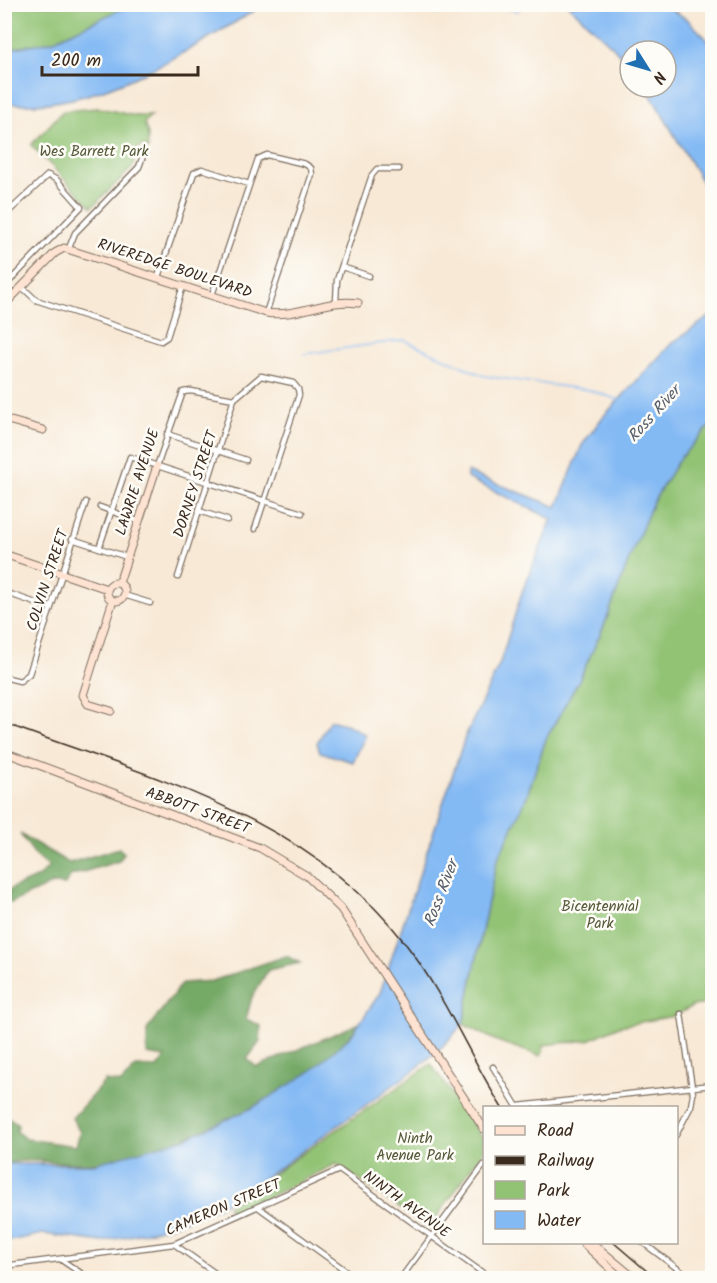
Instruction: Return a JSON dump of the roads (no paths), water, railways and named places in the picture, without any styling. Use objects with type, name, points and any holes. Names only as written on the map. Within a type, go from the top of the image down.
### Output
[{"type":"street","points":[[212,295],[258,159],[264,155],[305,164],[311,168],[312,174],[266,313]]},
{"type":"street","points":[[4,305],[55,253],[69,248],[75,233],[139,167],[143,156]]},
{"type":"street","points":[[158,277],[194,173],[202,169],[249,184]]},
{"type":"street","points":[[336,303],[336,285],[372,175],[377,170],[399,169]]},
{"type":"street","points":[[4,216],[48,175],[57,180],[81,207],[4,286]]},
{"type":"street","name":"RIVEREDGE BOULEVARD","points":[[69,248],[266,313],[280,315],[336,303],[358,303]]},
{"type":"street","points":[[342,267],[369,276]]},
{"type":"street","points":[[22,287],[36,300],[161,341],[167,337],[183,286]]},
{"type":"street","points":[[234,399],[265,375],[293,383],[298,388],[299,395],[255,529]]},
{"type":"street","name":"LAWRIE AVENUE","points":[[119,583],[156,466],[183,392],[188,390],[234,399]]},
{"type":"street","name":"DORNEY STREET","points":[[178,577],[234,399]]},
{"type":"street","points":[[4,419],[43,430]]},
{"type":"street","points":[[167,434],[246,460]]},
{"type":"street","points":[[99,548],[130,457],[302,513]]},
{"type":"street","name":"COLVIN STREET","points":[[4,676],[20,681],[27,678],[86,502]]},
{"type":"street","points":[[100,507],[138,521]]},
{"type":"street","points":[[199,511],[227,520]]},
{"type":"street","points":[[72,539],[127,557]]},
{"type":"street","points":[[4,564],[6,555],[107,589]]},
{"type":"street","points":[[113,583],[119,583],[125,589],[124,595],[120,600],[113,600],[107,595],[107,589],[113,583]]},
{"type":"street","points":[[4,592],[50,608]]},
{"type":"street","points":[[124,595],[150,603]]},
{"type":"street","points":[[111,711],[88,704],[83,694],[113,600]]},
{"type":"street","name":"ABBOTT STREET","points":[[4,752],[260,848],[313,881],[341,909],[357,932],[483,1128]]},
{"type":"street","points":[[678,1131],[691,1106],[692,1089],[681,1014]]},
{"type":"street","points":[[493,1067],[517,1106]]},
{"type":"street","points":[[528,1106],[712,1085]]},
{"type":"street","points":[[401,1278],[483,1166]]},
{"type":"street","name":"NINTH AVENUE","points":[[339,1170],[490,1278]]},
{"type":"street","name":"CAMERON STREET","points":[[4,1266],[174,1244],[339,1170]]},
{"type":"street","points":[[258,1207],[356,1278]]},
{"type":"street","points":[[174,1244],[222,1278]]},
{"type":"street","points":[[584,1244],[621,1278]]},
{"type":"street","points":[[593,1244],[631,1278]]},
{"type":"street","points":[[645,1244],[690,1278]]},
{"type":"street","points":[[60,1259],[88,1278]]},
{"type":"water","points":[[132,4],[260,5],[254,11],[166,62],[103,90],[71,99],[38,104],[5,103],[5,50],[52,41]]},
{"type":"water","points":[[568,5],[664,5],[687,19],[712,44],[712,205],[708,192],[653,99],[678,99],[678,39],[618,39],[618,53]]},
{"type":"water","name":"Ross River","points":[[712,315],[712,424],[679,459],[653,502],[604,626],[579,680],[546,739],[525,801],[496,863],[463,1024],[443,1046],[417,1068],[282,1166],[220,1206],[169,1227],[102,1242],[43,1234],[5,1242],[5,1164],[93,1164],[184,1139],[252,1108],[310,1072],[351,1036],[380,993],[465,737],[500,663],[522,592],[552,519],[467,478],[467,472],[557,507],[582,445],[602,418],[672,343]]},
{"type":"water","points":[[330,720],[348,725],[366,735],[353,762],[320,752],[317,743]]},
{"type":"waterway","points":[[434,14],[495,5],[517,11],[525,4]]},
{"type":"waterway","points":[[304,354],[404,340],[484,376],[589,390],[619,400]]},
{"type":"railway","points":[[4,723],[114,762],[222,805],[273,831],[321,862],[365,899],[405,943],[444,1003],[501,1106]]},
{"type":"railway","points":[[615,1244],[655,1278]]},
{"type":"park label","name":"Wes Barrett Park","points":[[94,151]]},
{"type":"park label","name":"Bicentennial Park","points":[[600,914]]},
{"type":"park label","name":"Ninth Avenue Park","points":[[415,1146]]}]
